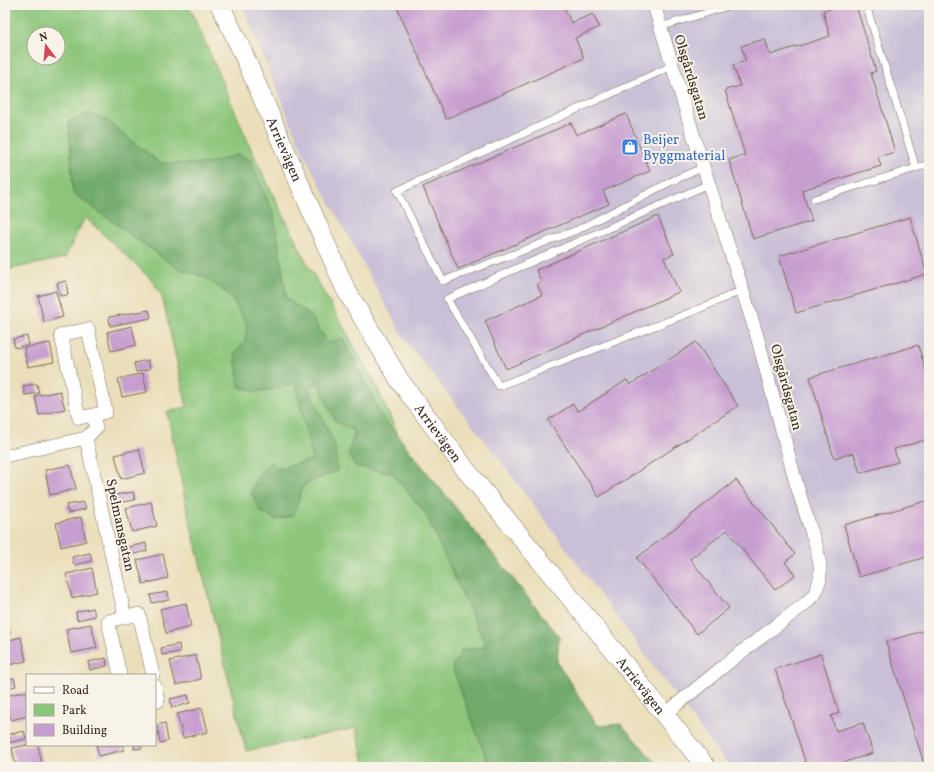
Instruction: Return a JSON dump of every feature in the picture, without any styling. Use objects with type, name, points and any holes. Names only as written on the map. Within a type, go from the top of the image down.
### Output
[{"type":"main road","name":"Arrievägen","points":[[220,5],[243,53],[345,288],[400,381],[466,470],[601,635],[706,767]]},
{"type":"main road","name":"Arrievägen","points":[[227,5],[243,53]]},
{"type":"street","name":"Olsgårdsgatan","points":[[654,5],[757,336],[796,483],[817,549],[820,565],[820,579],[815,593],[806,603],[735,657],[664,715]]},
{"type":"street","points":[[88,329],[106,412],[93,415],[79,418],[61,334],[88,329]]},
{"type":"street","points":[[5,456],[86,438],[96,428],[93,415]]},
{"type":"street","name":"Spelmansgatan","points":[[86,438],[125,617]]},
{"type":"street","points":[[120,674],[108,621],[139,614],[152,674]]},
{"type":"street","points":[[156,691],[158,701],[156,702]]},
{"type":"lane","points":[[660,27],[732,5]]},
{"type":"lane","points":[[866,5],[916,168]]},
{"type":"lane","points":[[672,66],[397,191],[443,281],[577,230],[672,181],[704,167]]},
{"type":"lane","points":[[814,199],[929,164]]},
{"type":"lane","points":[[709,184],[447,299],[499,386],[694,311],[743,290]]},
{"type":"shaded area","points":[[242,5],[929,5],[929,767],[731,767],[716,750],[503,464],[403,337],[304,155]]},
{"type":"green space","points":[[5,5],[189,5],[255,158],[308,265],[374,381],[547,767],[365,767],[356,728],[246,751],[188,514],[167,412],[187,407],[162,296],[152,280],[85,217],[65,258],[5,270]]},
{"type":"green space","points":[[88,113],[106,120],[160,163],[207,164],[239,154],[250,160],[274,215],[287,299],[311,316],[328,343],[343,338],[381,415],[559,636],[557,662],[598,726],[621,724],[659,767],[495,767],[487,761],[452,667],[462,650],[486,647],[426,514],[392,473],[356,467],[348,454],[355,431],[335,421],[318,382],[308,387],[335,445],[337,471],[303,485],[294,515],[277,520],[261,512],[251,493],[258,476],[272,461],[274,469],[312,460],[296,384],[258,392],[239,387],[235,353],[245,341],[247,324],[229,295],[205,277],[177,268],[73,193],[69,122]]},
{"type":"building","points":[[396,5],[563,5],[571,23],[593,14],[599,27],[575,38],[584,58],[446,119]]},
{"type":"building","points":[[843,5],[856,5],[876,71],[871,73],[895,152],[878,157],[881,166],[802,190],[812,221],[753,239],[729,160],[745,155],[725,90],[740,86],[733,65],[746,61],[741,46],[765,39],[770,55],[830,36],[823,11]]},
{"type":"building","points":[[626,114],[650,171],[603,191],[609,204],[458,269],[423,187],[571,123],[576,135]]},
{"type":"building","points":[[658,216],[674,254],[664,258],[679,292],[506,369],[485,321],[542,295],[537,284],[541,282],[536,270]]},
{"type":"building","points":[[910,217],[927,274],[796,313],[779,256]]},
{"type":"building","points":[[66,281],[68,295],[60,296],[57,283]]},
{"type":"building","points":[[56,291],[63,317],[44,322],[38,296]]},
{"type":"building","points":[[149,310],[151,318],[110,326],[109,317]]},
{"type":"building","points":[[132,326],[136,345],[111,351],[107,332]]},
{"type":"building","points":[[27,336],[29,345],[15,348],[13,339]]},
{"type":"building","points":[[696,342],[738,406],[599,497],[548,420],[573,404],[578,411],[627,380],[630,385]]},
{"type":"building","points":[[50,343],[54,362],[28,367],[24,348]]},
{"type":"building","points":[[918,345],[929,382],[929,439],[894,449],[898,462],[860,473],[854,453],[834,458],[810,377]]},
{"type":"building","points":[[148,360],[150,369],[136,372],[134,363]]},
{"type":"building","points":[[143,373],[147,392],[122,397],[118,379]]},
{"type":"building","points":[[37,384],[39,393],[25,395],[23,386]]},
{"type":"building","points":[[60,391],[65,409],[39,415],[35,396]]},
{"type":"building","points":[[139,449],[145,473],[121,479],[115,455]]},
{"type":"building","points":[[70,465],[76,489],[50,495],[45,470]]},
{"type":"building","points":[[736,480],[795,554],[785,562],[795,575],[775,590],[727,530],[690,559],[729,608],[697,634],[637,558]]},
{"type":"building","points":[[133,492],[135,500],[117,503],[115,495]]},
{"type":"building","points":[[929,500],[929,556],[859,577],[844,525]]},
{"type":"building","points":[[84,502],[86,509],[68,513],[66,505]]},
{"type":"building","points":[[151,502],[157,526],[132,532],[126,508]]},
{"type":"building","points":[[81,517],[86,541],[61,547],[56,523]]},
{"type":"building","points":[[146,543],[147,551],[130,555],[128,547]]},
{"type":"building","points":[[90,553],[92,561],[74,565],[72,557]]},
{"type":"building","points":[[163,554],[168,578],[143,584],[137,560]]},
{"type":"building","points":[[92,568],[97,592],[72,598],[66,574]]},
{"type":"building","points":[[168,592],[169,600],[152,603],[150,595]]},
{"type":"building","points":[[186,603],[191,627],[166,633],[160,609]]},
{"type":"building","points":[[93,608],[95,616],[77,620],[76,612]]},
{"type":"building","points":[[91,624],[97,648],[71,653],[66,629]]},
{"type":"building","points":[[9,626],[10,634],[5,635],[5,627]]},
{"type":"building","points":[[929,629],[929,767],[925,767],[886,642]]},
{"type":"building","points":[[21,637],[26,661],[5,666],[5,641]]},
{"type":"building","points":[[179,644],[180,652],[162,655],[161,648]]},
{"type":"building","points":[[821,654],[839,713],[831,716],[836,731],[863,723],[873,753],[830,767],[807,767],[775,669]]},
{"type":"building","points":[[196,655],[201,679],[176,685],[170,661]]},
{"type":"building","points":[[106,658],[107,666],[90,670],[88,662]]},
{"type":"building","points":[[14,678],[16,686],[5,689],[5,680]]},
{"type":"building","points":[[26,691],[26,716],[11,720],[5,696]]},
{"type":"building","points":[[188,695],[190,703],[172,708],[170,699]]},
{"type":"building","points":[[202,708],[208,732],[183,738],[177,714]]},
{"type":"building","points":[[165,723],[168,741],[160,743],[157,725]]},
{"type":"building","points":[[24,731],[26,739],[8,743],[6,735]]},
{"type":"building","points":[[26,745],[38,746],[43,767],[16,767],[12,748]]},
{"type":"building","points":[[96,746],[123,746],[124,750],[99,756]]},
{"type":"building","points":[[134,746],[142,746],[142,748],[134,749]]},
{"type":"place","name":"Beijer Byggmaterial","points":[[630,147]]}]
